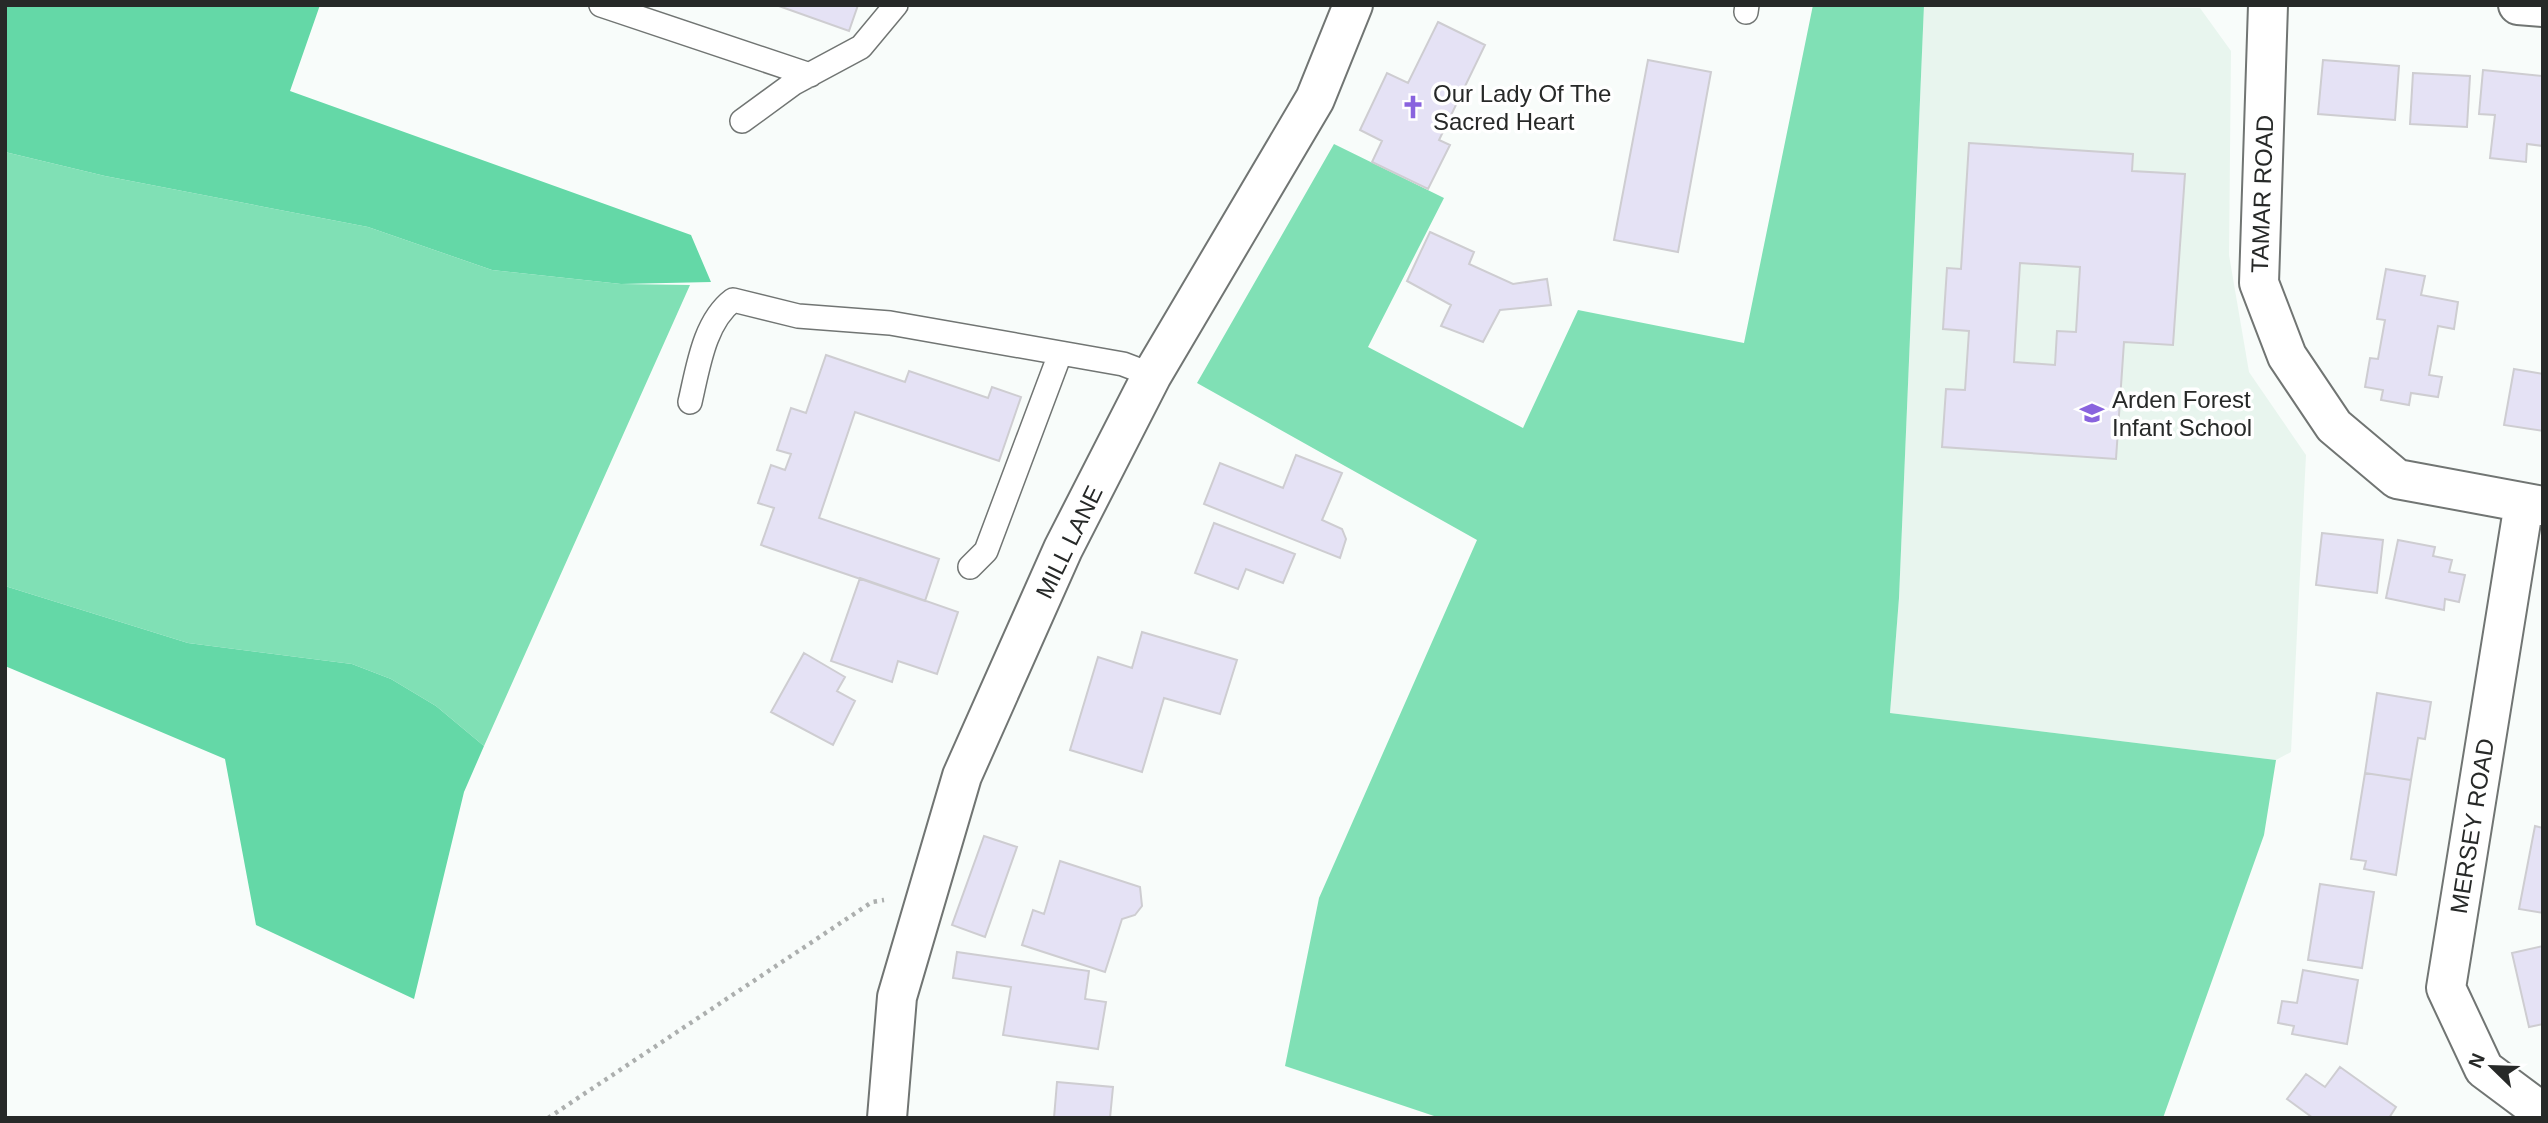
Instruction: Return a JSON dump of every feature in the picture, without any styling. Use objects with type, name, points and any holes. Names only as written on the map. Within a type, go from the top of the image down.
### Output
[{"type":"street","name":"MILL LANE","points":[[887,1118],[897,997],[962,776],[1063,549],[1152,375],[1315,99],[1353,5]]},
{"type":"street","name":"TAMAR ROAD","points":[[2268,5],[2259,283],[2287,356],[2334,426],[2397,479],[2533,505]]},
{"type":"street","points":[[2518,5],[2543,7]]},
{"type":"street","name":"MERSEY ROAD","points":[[2533,505],[2446,988],[2484,1069],[2543,1113]]},
{"type":"lane","points":[[601,5],[810,75]]},
{"type":"lane","points":[[742,121],[810,75],[861,47],[896,5]]},
{"type":"lane","points":[[690,402],[712,325],[720,310],[733,300],[798,316],[890,323],[1123,364],[1152,375]]},
{"type":"lane","points":[[970,567],[986,551],[1060,354]]},
{"type":"path","points":[[548,1118],[872,902],[901,898],[925,903]]},
{"type":"shaded area","name":"Arden Forest Infant School","points":[[1924,5],[2200,8],[2231,51],[2229,255],[2249,372],[2306,455],[2291,752],[2276,760],[1890,713],[1899,598]]},
{"type":"green space","points":[[5,5],[320,5],[290,91],[691,235],[711,282],[621,284],[492,270],[368,227],[105,176],[5,152]]},
{"type":"green space","points":[[1813,5],[1924,5],[1899,598],[1890,713],[2276,760],[2264,835],[2163,1118],[1440,1118],[1285,1066],[1319,898],[1477,540],[1197,383],[1334,144],[1444,198],[1368,347],[1523,428],[1578,310],[1744,343]]},
{"type":"green space","points":[[5,152],[105,176],[368,227],[492,270],[621,284],[690,285],[484,746],[436,706],[391,679],[352,664],[188,643],[5,586]]},
{"type":"green space","points":[[5,586],[188,643],[352,664],[391,679],[436,706],[484,746],[464,792],[414,999],[256,925],[225,759],[5,666]]},
{"type":"building","points":[[776,5],[858,5],[849,31]]},
{"type":"building","name":"Our Lady Of The Sacred Heart","points":[[1438,22],[1485,45],[1439,140],[1450,145],[1428,189],[1372,162],[1382,141],[1360,130],[1387,73],[1408,83]]},
{"type":"building","points":[[1648,60],[1711,72],[1678,252],[1614,240]]},
{"type":"building","points":[[2323,60],[2399,66],[2395,120],[2318,114]]},
{"type":"building","points":[[2483,70],[2543,76],[2543,146],[2527,144],[2526,162],[2490,158],[2495,115],[2479,114]]},
{"type":"building","points":[[2413,73],[2470,76],[2467,127],[2410,124]]},
{"type":"building","points":[[1969,143],[2133,154],[2132,171],[2185,174],[2173,345],[2124,342],[2116,459],[1942,447],[1946,389],[1965,390],[1969,331],[1943,329],[1947,268],[1961,269]],"holes":[[[2020,263],[2080,267],[2076,332],[2057,331],[2055,365],[2014,362]]]},
{"type":"building","points":[[1430,232],[1474,252],[1469,264],[1513,284],[1547,279],[1551,305],[1500,310],[1483,342],[1441,326],[1451,305],[1407,281]]},
{"type":"building","points":[[2386,269],[2425,276],[2421,295],[2458,302],[2454,329],[2438,326],[2429,375],[2442,377],[2438,397],[2411,393],[2409,405],[2381,400],[2383,390],[2365,387],[2370,358],[2378,359],[2385,320],[2377,319]]},
{"type":"building","points":[[826,355],[905,382],[909,371],[988,398],[992,387],[1021,397],[999,461],[855,412],[819,518],[939,559],[925,601],[761,545],[774,508],[758,503],[771,465],[785,470],[791,454],[777,450],[791,408],[806,413]]},
{"type":"building","points":[[2514,369],[2543,374],[2543,431],[2504,425]]},
{"type":"building","points":[[1296,455],[1342,473],[1322,520],[1342,529],[1346,539],[1340,558],[1204,504],[1220,463],[1283,488]]},
{"type":"building","points":[[1214,523],[1295,554],[1283,583],[1246,569],[1238,589],[1195,573]]},
{"type":"building","points":[[2322,533],[2383,540],[2377,593],[2316,585]]},
{"type":"building","points":[[2398,540],[2435,547],[2433,556],[2452,560],[2449,572],[2465,575],[2459,602],[2445,599],[2444,610],[2386,598]]},
{"type":"building","points":[[860,578],[958,612],[937,674],[898,661],[892,682],[831,661]]},
{"type":"building","points":[[1142,632],[1237,660],[1220,714],[1164,698],[1142,772],[1070,750],[1098,657],[1132,668]]},
{"type":"building","points":[[804,653],[845,677],[837,691],[855,701],[833,745],[771,712]]},
{"type":"building","points":[[2377,693],[2431,702],[2425,739],[2418,738],[2411,780],[2365,773]]},
{"type":"building","points":[[2365,773],[2411,780],[2396,875],[2364,869],[2366,861],[2351,859]]},
{"type":"building","points":[[2535,826],[2543,828],[2543,913],[2519,909]]},
{"type":"building","points":[[984,836],[1017,847],[985,937],[952,925]]},
{"type":"building","points":[[1060,861],[1140,887],[1142,906],[1135,915],[1122,919],[1105,972],[1022,945],[1033,910],[1044,914]]},
{"type":"building","points":[[2320,884],[2374,892],[2362,968],[2308,960]]},
{"type":"building","points":[[2543,946],[2543,1024],[2529,1027],[2512,953]]},
{"type":"building","points":[[957,952],[1089,971],[1085,999],[1106,1002],[1098,1049],[1003,1035],[1011,987],[953,978]]},
{"type":"building","points":[[2303,970],[2358,980],[2347,1044],[2292,1034],[2294,1026],[2278,1023],[2282,1001],[2297,1003]]},
{"type":"building","points":[[2340,1067],[2396,1107],[2389,1118],[2313,1118],[2287,1099],[2306,1074],[2325,1087]]},
{"type":"building","points":[[1057,1082],[1113,1087],[1110,1118],[1054,1118]]},
{"type":"place","name":"Our Lady Of The Sacred Heart","points":[[1413,107]]},
{"type":"place","name":"Arden Forest Infant School","points":[[2092,413]]}]
